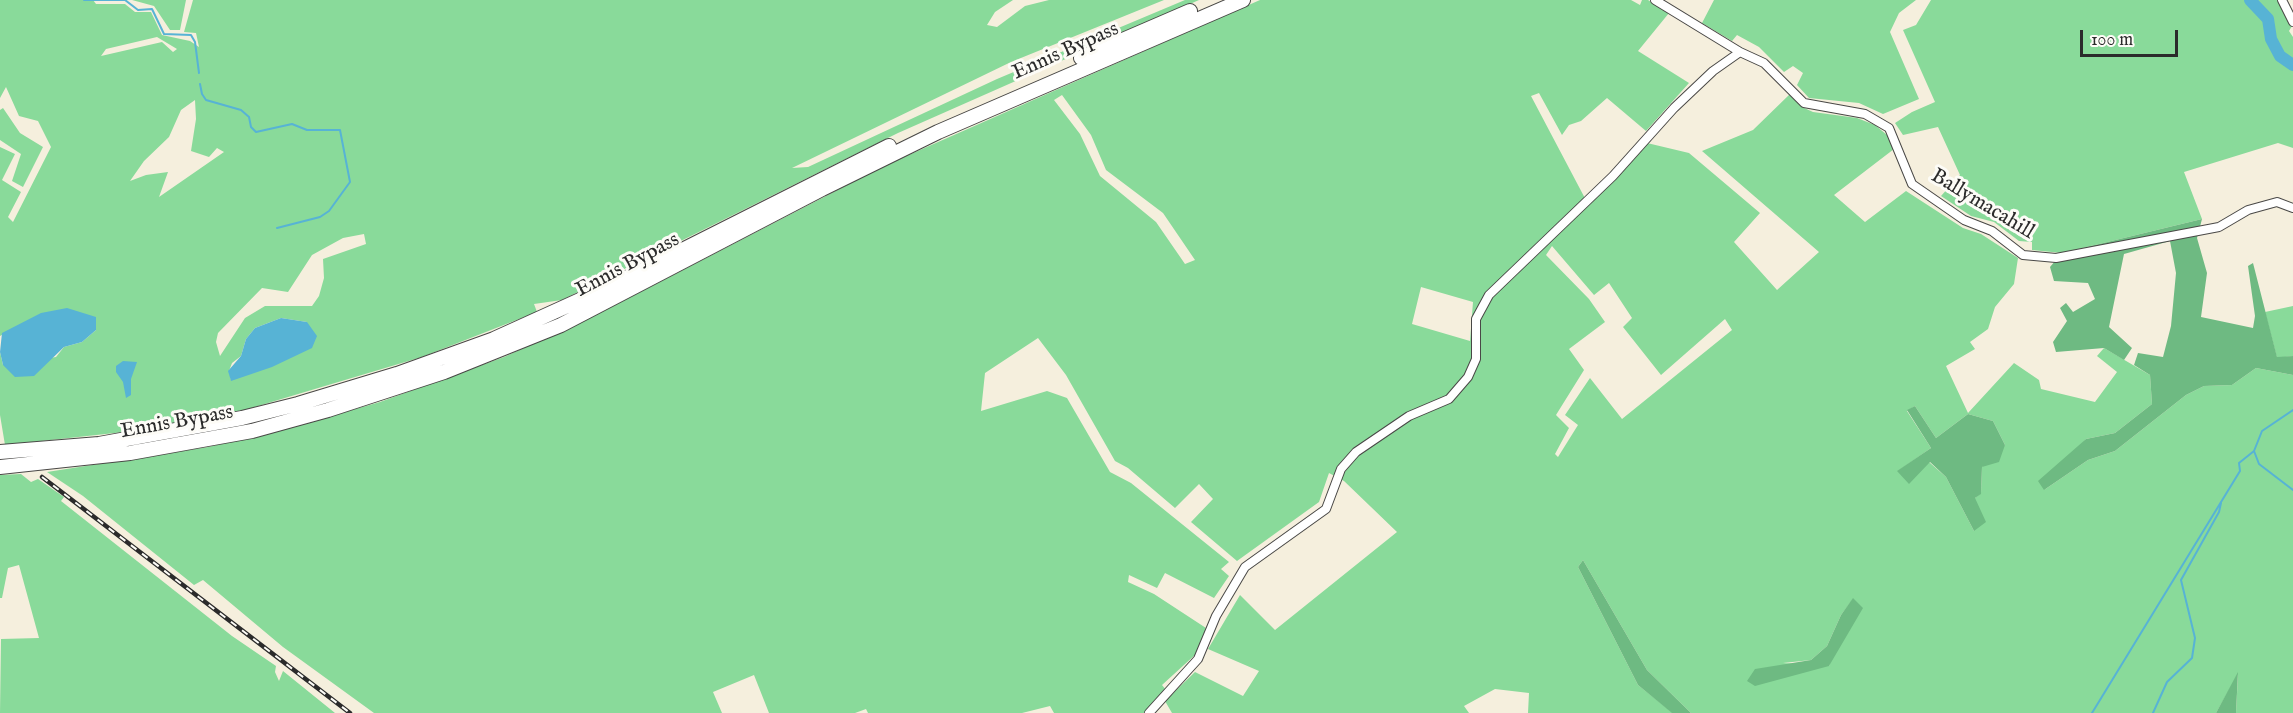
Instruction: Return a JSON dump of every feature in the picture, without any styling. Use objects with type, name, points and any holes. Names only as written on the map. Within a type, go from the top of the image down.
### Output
[{"type":"highway","name":"Ennis Bypass","points":[[0,452],[99,444],[242,418],[397,374],[494,339],[612,286],[871,154],[1125,38],[1218,0]]},
{"type":"highway","name":"Ennis Bypass","points":[[0,467],[130,453],[252,431],[338,407],[444,372],[561,325],[822,189],[938,132],[1243,0]]},
{"type":"street","name":"Ballymacahill","points":[[1655,0],[1740,52],[1764,63],[1804,103],[1865,114],[1889,128],[1912,184],[1964,220],[1992,231],[2023,255],[2056,258],[2219,227],[2248,210],[2277,202],[2293,208]]},
{"type":"street","points":[[2282,0],[2293,22]]},
{"type":"street","points":[[1149,713],[1198,659],[1216,616],[1245,567],[1326,509],[1341,469],[1356,452],[1409,416],[1449,399],[1467,377],[1476,359],[1476,319],[1489,296],[1613,176],[1674,108],[1713,71],[1740,52]]},
{"type":"green space","points":[[0,0],[93,0],[96,4],[125,4],[135,12],[151,12],[162,35],[190,41],[199,47],[196,33],[184,32],[193,0],[1013,0],[995,12],[987,25],[997,27],[1025,6],[1049,0],[1164,0],[1011,62],[792,168],[808,167],[997,79],[1185,0],[1199,0],[898,133],[562,300],[534,304],[537,312],[422,357],[238,412],[133,431],[5,445],[0,415],[0,352],[3,365],[56,357],[64,347],[82,342],[96,330],[95,317],[17,326],[0,336],[0,147],[15,154],[2,180],[21,192],[8,217],[13,222],[51,147],[38,121],[19,116],[6,87],[0,98]],"holes":[[[157,37],[177,49],[173,52],[162,42],[101,56],[106,49]],[[195,100],[196,119],[191,151],[209,157],[217,148],[224,152],[159,197],[168,172],[146,175],[130,181],[144,161],[169,137],[181,110]],[[364,234],[366,244],[323,259],[324,278],[319,296],[312,306],[265,306],[245,318],[220,356],[216,342],[218,333],[262,288],[288,292],[312,255],[343,238]],[[281,318],[307,322],[231,380],[229,371],[232,363],[241,356],[246,339],[255,328]]]},
{"type":"green space","points":[[132,0],[186,0],[180,30],[170,30],[154,6]]},
{"type":"green space","points":[[1260,0],[1631,0],[1640,5],[1642,0],[1648,0],[1669,13],[1638,51],[1689,83],[1646,131],[1607,98],[1581,121],[1569,125],[1562,135],[1539,93],[1531,96],[1588,204],[1647,143],[1689,153],[1760,213],[1734,242],[1777,290],[1819,252],[1702,151],[1753,130],[1790,94],[1802,107],[1813,112],[1857,118],[1875,125],[1887,135],[1894,149],[1834,195],[1865,222],[1906,191],[1963,228],[1981,234],[2018,258],[2014,284],[1995,307],[1988,329],[1970,342],[1975,349],[1946,366],[1968,413],[2014,363],[2039,380],[2041,389],[2095,402],[2117,372],[2097,356],[2104,348],[2150,375],[2152,404],[2115,433],[2086,439],[2044,490],[2088,460],[2115,451],[2186,395],[2204,386],[2232,385],[2256,368],[2293,375],[2293,713],[2236,713],[2238,674],[2216,713],[1691,713],[1647,670],[1583,560],[1578,567],[1638,685],[1673,713],[1528,713],[1529,693],[1495,689],[1464,706],[1469,713],[1172,713],[1165,701],[1195,672],[1243,696],[1259,671],[1208,649],[1240,595],[1275,630],[1397,532],[1344,481],[1329,473],[1319,502],[1237,561],[1191,522],[1213,499],[1199,484],[1175,508],[1128,468],[1115,461],[1066,375],[1038,338],[985,373],[981,411],[1047,391],[1067,398],[1110,472],[1131,483],[1229,562],[1221,569],[1229,576],[1214,598],[1165,573],[1157,588],[1129,575],[1128,582],[1154,594],[1206,628],[1196,654],[1162,685],[1166,690],[1145,713],[1054,713],[1050,706],[1022,713],[868,713],[866,709],[855,713],[769,713],[754,675],[713,692],[722,713],[374,713],[283,647],[203,580],[194,585],[83,496],[47,472],[208,447],[282,430],[380,402],[504,357],[592,317],[886,165]],"holes":[[[1062,95],[1091,135],[1106,170],[1163,213],[1195,260],[1185,264],[1156,222],[1100,176],[1080,134],[1054,100]],[[1552,246],[1594,295],[1609,283],[1632,318],[1623,327],[1661,375],[1725,319],[1732,330],[1622,419],[1590,378],[1565,415],[1578,425],[1558,457],[1555,454],[1569,428],[1556,415],[1584,370],[1569,349],[1605,322],[1589,299],[1546,255]],[[1421,287],[1473,302],[1470,341],[1412,324]],[[1915,406],[1936,438],[1968,414],[1993,421],[2005,445],[1982,467],[1981,493],[1975,498],[1974,531],[1946,477],[1929,462],[1898,471],[1931,448],[1907,411]],[[1853,599],[1829,666],[1783,663],[1811,660],[1827,646],[1841,615]]]},
{"type":"green space","points":[[1714,0],[1916,0],[1899,13],[1890,32],[1919,99],[1883,114],[1859,103],[1809,98],[1797,85],[1803,73],[1793,66],[1784,72],[1759,47],[1737,35],[1732,41],[1702,23]]},
{"type":"green space","points":[[1931,0],[2280,0],[2292,26],[2289,31],[2293,37],[2293,148],[2278,143],[2184,172],[2202,219],[2062,253],[2032,250],[2032,242],[2019,241],[1994,222],[1971,216],[1941,196],[1960,175],[1938,127],[1903,135],[1895,123],[1912,112],[1935,102],[1903,30],[1916,25]]},
{"type":"green space","points":[[3,108],[20,133],[43,147],[23,187],[12,181],[21,154],[0,140],[0,110]]},
{"type":"green space","points":[[2202,219],[2197,238],[2207,273],[2201,317],[2253,328],[2255,316],[2248,266],[2253,263],[2277,357],[2293,356],[2293,375],[2256,368],[2232,385],[2204,386],[2186,395],[2115,451],[2088,460],[2044,490],[2038,481],[2086,439],[2115,433],[2152,404],[2150,375],[2134,365],[2138,353],[2163,357],[2171,326],[2176,273],[2170,241],[2124,254],[2109,327],[2132,348],[2124,360],[2104,348],[2056,352],[2053,342],[2067,321],[2060,308],[2066,303],[2073,312],[2095,299],[2088,283],[2054,281],[2050,267],[2062,253]]},
{"type":"green space","points":[[2293,306],[2293,356],[2277,358],[2265,312]]},
{"type":"green space","points":[[1915,406],[1936,438],[1968,414],[1993,421],[2005,445],[1999,462],[1982,467],[1981,494],[1975,498],[1986,522],[1974,531],[1946,477],[1930,462],[1909,484],[1897,471],[1931,448],[1907,410]]},
{"type":"green space","points":[[21,474],[31,482],[38,479],[64,497],[61,501],[232,636],[276,666],[275,672],[279,681],[283,671],[335,713],[0,713],[1,639],[39,638],[19,565],[8,568],[2,598],[0,598],[0,475]]},
{"type":"green space","points":[[1583,560],[1647,670],[1691,713],[1672,713],[1638,685],[1578,567]]},
{"type":"green space","points":[[1853,598],[1863,608],[1829,666],[1755,686],[1747,681],[1755,669],[1811,660],[1827,646],[1841,615]]},
{"type":"green space","points":[[2238,672],[2236,713],[2216,713]]},
{"type":"water","points":[[67,308],[96,317],[96,330],[82,342],[64,347],[34,376],[15,377],[3,365],[0,352],[2,333],[41,313]]},
{"type":"water","points":[[281,318],[307,322],[317,336],[312,348],[272,367],[231,381],[228,371],[241,356],[246,339],[255,328]]},
{"type":"water","points":[[123,361],[137,362],[131,379],[131,395],[126,398],[123,382],[116,372],[116,366]]},
{"type":"waterway","points":[[84,0],[124,0]]},
{"type":"waterway","points":[[125,0],[138,10],[152,9],[164,34],[191,35],[195,42],[199,73]]},
{"type":"waterway","points":[[2250,0],[2268,19],[2271,39],[2280,56],[2293,65]]},
{"type":"waterway","points":[[200,84],[206,100],[241,110],[249,117],[251,127],[256,132],[292,124],[307,130],[340,130],[350,182],[329,211],[320,217],[277,228]]},
{"type":"waterway","points":[[2092,713],[2240,471],[2239,463],[2254,451],[2262,431],[2293,410]]},
{"type":"waterway","points":[[2254,451],[2259,464],[2293,490]]},
{"type":"waterway","points":[[2153,713],[2167,682],[2192,658],[2195,638],[2181,580],[2219,512],[2221,503]]},
{"type":"railway","points":[[42,477],[350,713]]}]
